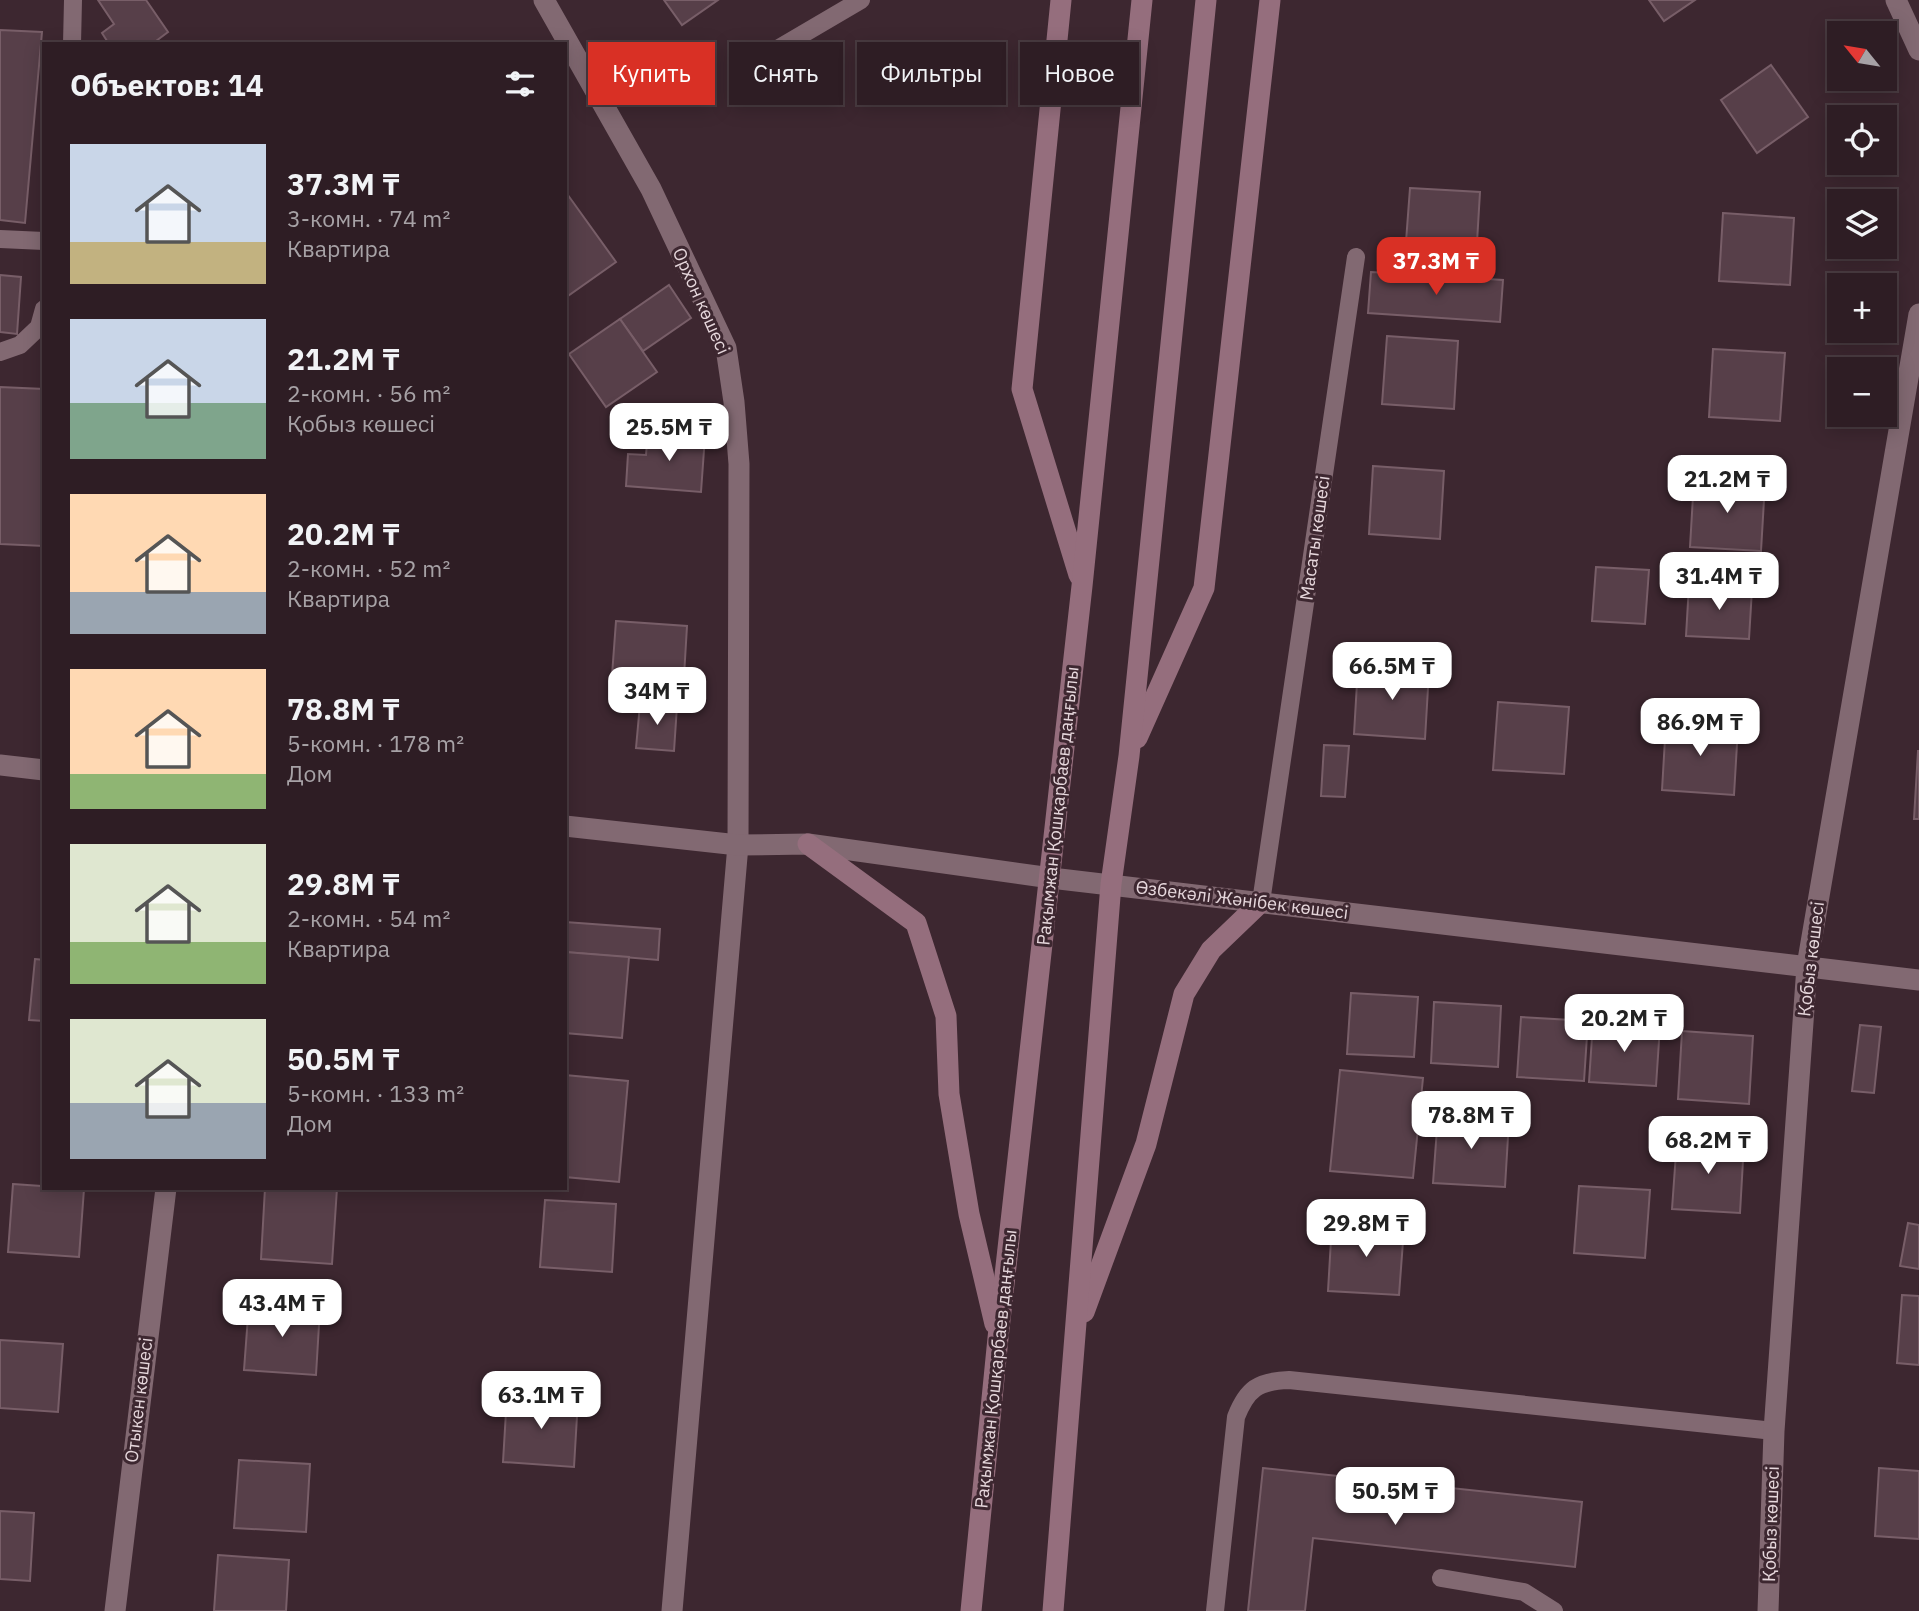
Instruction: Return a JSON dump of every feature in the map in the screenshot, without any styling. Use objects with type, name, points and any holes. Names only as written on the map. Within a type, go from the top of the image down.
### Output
[{"type":"main road","points":[[1061,0],[1022,389],[1082,586]]},
{"type":"main road","name":"Рақымжан Қошқарбаев даңғылы","points":[[971,1611],[998,1338],[1082,586],[1142,0]]},
{"type":"main road","points":[[1053,1611],[1111,884],[1129,756],[1206,0]]},
{"type":"main road","points":[[1129,756],[1205,587],[1270,0]]},
{"type":"main road","points":[[808,844],[916,923],[946,1016],[949,1094],[969,1214],[998,1338]]},
{"type":"main road","points":[[1075,1337],[1146,1144],[1184,994],[1211,950],[1261,902]]},
{"type":"street","name":"Орхон көшесі","points":[[544,0],[651,189],[726,348],[739,464],[738,845],[672,1611]]},
{"type":"street","points":[[1896,0],[1919,50]]},
{"type":"street","name":"Қобыз көшесі","points":[[1768,1611],[1774,1431],[1807,967],[1919,314]]},
{"type":"street","points":[[0,765],[42,770]]},
{"type":"street","name":"Өзбекәлі Жәнібек көшесі","points":[[567,826],[738,845],[808,844],[1051,878],[1919,980]]},
{"type":"street","name":"Отыкен көшесі","points":[[115,1611],[166,1190]]},
{"type":"lane","points":[[72,42],[73,0]]},
{"type":"lane","points":[[789,42],[861,0]]},
{"type":"lane","points":[[0,239],[42,241]]},
{"type":"lane","name":"Масаты көшесі","points":[[1261,902],[1356,257]]},
{"type":"lane","points":[[0,352],[20,345],[40,327],[42,318]]},
{"type":"lane","points":[[1215,1611],[1236,1417],[1242,1401],[1254,1388],[1269,1381],[1303,1382],[1774,1431]]},
{"type":"lane","points":[[1441,1578],[1524,1592],[1553,1611]]},
{"type":"building","points":[[98,0],[146,0],[168,32],[155,42],[108,42],[102,33],[114,24]]},
{"type":"building","points":[[664,0],[718,0],[682,25]]},
{"type":"building","points":[[1649,0],[1695,0],[1664,21]]},
{"type":"building","points":[[0,30],[42,32],[25,223],[0,220]]},
{"type":"building","points":[[1771,65],[1808,117],[1757,153],[1721,100]]},
{"type":"building","points":[[1410,188],[1480,192],[1476,259],[1405,255]]},
{"type":"building","points":[[567,194],[616,262],[567,297]]},
{"type":"building","points":[[1723,213],[1794,218],[1790,285],[1719,281]]},
{"type":"building","points":[[1371,272],[1503,280],[1500,322],[1368,313]]},
{"type":"building","points":[[0,275],[21,277],[17,334],[0,332]]},
{"type":"building","points":[[669,285],[691,318],[643,351],[620,319]]},
{"type":"building","points":[[620,319],[657,372],[606,407],[569,354]]},
{"type":"building","points":[[1387,336],[1458,341],[1454,409],[1382,404]]},
{"type":"building","points":[[1713,349],[1785,353],[1780,421],[1709,417]]},
{"type":"building","points":[[0,387],[42,389],[42,546],[0,544]]},
{"type":"building","points":[[648,432],[705,436],[701,492],[626,486],[628,454],[646,455]]},
{"type":"building","points":[[1373,466],[1444,471],[1440,539],[1369,534]]},
{"type":"building","points":[[1694,479],[1765,483],[1761,551],[1690,547]]},
{"type":"building","points":[[1596,567],[1649,570],[1645,624],[1592,621]]},
{"type":"building","points":[[1689,585],[1752,589],[1749,639],[1686,636]]},
{"type":"building","points":[[616,621],[687,626],[683,693],[611,689]]},
{"type":"building","points":[[1358,666],[1429,671],[1425,739],[1354,734]]},
{"type":"building","points":[[1498,702],[1569,707],[1564,774],[1493,770]]},
{"type":"building","points":[[640,704],[677,706],[674,751],[636,748]]},
{"type":"building","points":[[1666,722],[1738,727],[1734,795],[1662,790]]},
{"type":"building","points":[[1324,745],[1349,746],[1345,797],[1321,796]]},
{"type":"building","points":[[1918,751],[1919,819],[1914,819]]},
{"type":"building","points":[[567,922],[660,929],[658,960],[567,952]]},
{"type":"building","points":[[567,952],[629,957],[622,1038],[567,1033]]},
{"type":"building","points":[[35,959],[42,960],[42,1021],[29,1020]]},
{"type":"building","points":[[1351,993],[1418,997],[1414,1057],[1347,1054]]},
{"type":"building","points":[[1434,1002],[1501,1006],[1498,1067],[1431,1063]]},
{"type":"building","points":[[1521,1017],[1588,1021],[1584,1081],[1517,1077]]},
{"type":"building","points":[[1593,1022],[1660,1026],[1656,1086],[1589,1082]]},
{"type":"building","points":[[1860,1025],[1881,1027],[1874,1093],[1852,1091]]},
{"type":"building","points":[[1682,1031],[1753,1036],[1749,1104],[1678,1099]]},
{"type":"building","points":[[1340,1070],[1423,1078],[1413,1178],[1330,1171]]},
{"type":"building","points":[[567,1075],[628,1081],[619,1182],[567,1177]]},
{"type":"building","points":[[1438,1115],[1509,1120],[1505,1187],[1433,1183]]},
{"type":"building","points":[[1677,1139],[1744,1143],[1740,1213],[1672,1209]]},
{"type":"building","points":[[13,1184],[42,1186],[42,1190],[84,1190],[79,1257],[8,1252]]},
{"type":"building","points":[[1579,1186],[1650,1190],[1645,1258],[1574,1253]]},
{"type":"building","points":[[265,1190],[337,1190],[332,1264],[261,1259]]},
{"type":"building","points":[[545,1200],[616,1204],[612,1272],[540,1267]]},
{"type":"building","points":[[1332,1223],[1404,1228],[1399,1295],[1328,1291]]},
{"type":"building","points":[[1908,1223],[1919,1225],[1919,1269],[1900,1266]]},
{"type":"building","points":[[1902,1295],[1919,1296],[1919,1365],[1897,1363]]},
{"type":"building","points":[[249,1303],[320,1308],[316,1375],[244,1370]]},
{"type":"building","points":[[0,1340],[63,1344],[58,1412],[0,1408]]},
{"type":"building","points":[[507,1395],[578,1399],[574,1467],[503,1462]]},
{"type":"building","points":[[239,1460],[310,1464],[306,1532],[234,1528]]},
{"type":"building","points":[[1263,1468],[1582,1502],[1575,1567],[1313,1538],[1305,1611],[1248,1611]]},
{"type":"building","points":[[1879,1468],[1919,1471],[1919,1539],[1875,1536]]},
{"type":"building","points":[[0,1511],[34,1513],[30,1581],[0,1579]]},
{"type":"building","points":[[218,1555],[289,1560],[286,1611],[214,1611]]}]
